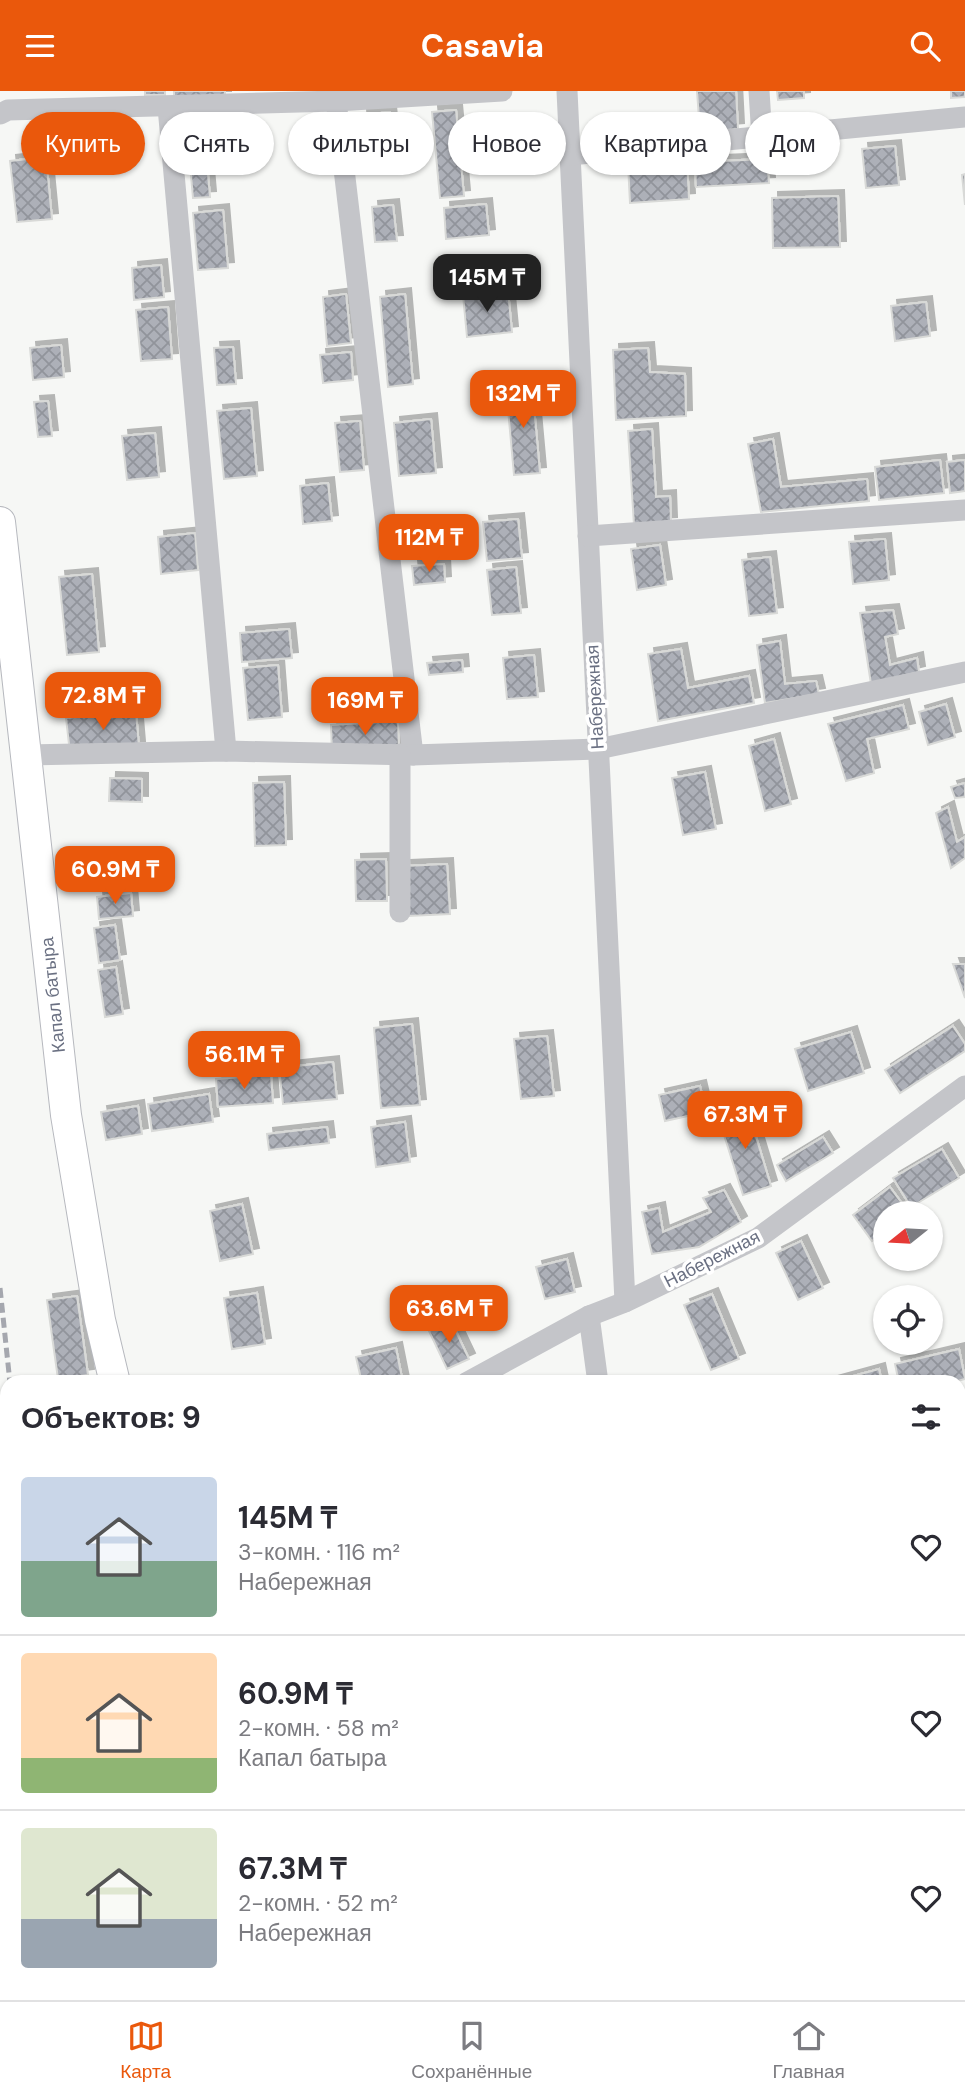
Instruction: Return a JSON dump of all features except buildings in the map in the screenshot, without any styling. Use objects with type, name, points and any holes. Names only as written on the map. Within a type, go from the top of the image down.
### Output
[{"type":"main road","name":"Капал батыра","points":[[0,522],[66,1115],[100,1320],[113,1375]]},
{"type":"street","points":[[0,114],[8,110],[336,101],[502,91]]},
{"type":"street","name":"Набережная","points":[[567,91],[625,1302]]},
{"type":"street","points":[[760,91],[761,112]]},
{"type":"street","points":[[336,101],[407,754],[400,912]]},
{"type":"street","points":[[168,107],[226,751]]},
{"type":"street","points":[[840,130],[965,117]]},
{"type":"street","points":[[570,155],[745,140]]},
{"type":"street","points":[[588,536],[965,510]]},
{"type":"street","points":[[26,755],[226,751],[407,754],[598,749],[965,672]]},
{"type":"street","name":"Набережная","points":[[481,1375],[589,1316],[625,1302],[758,1238],[965,1086]]},
{"type":"street","points":[[589,1316],[597,1375]]},
{"type":"railway","points":[[0,1288],[9,1375]]}]
